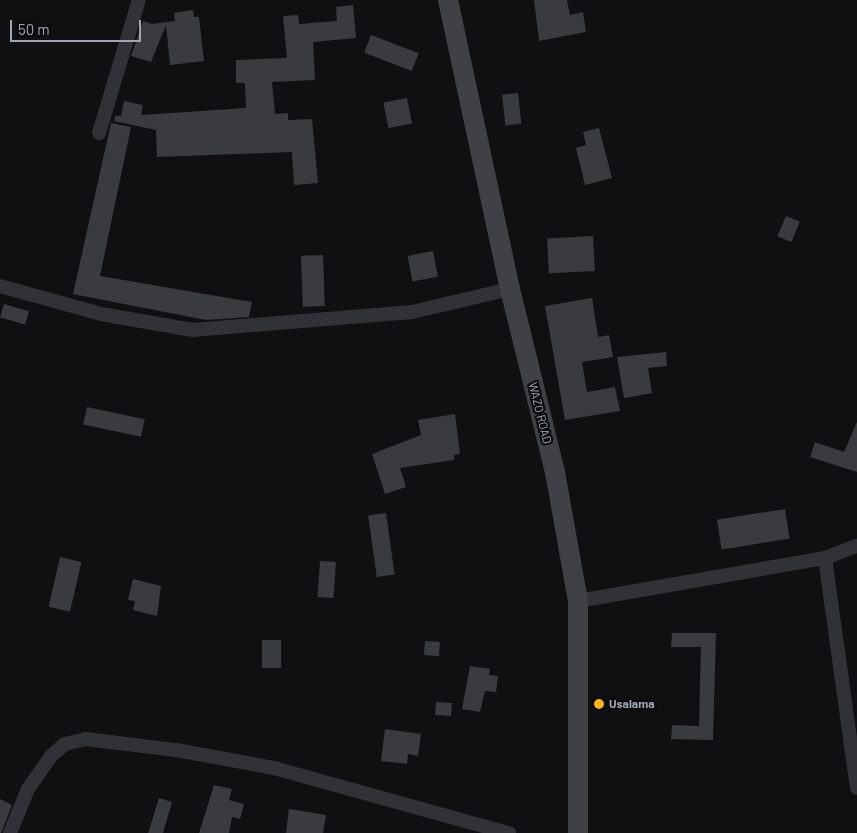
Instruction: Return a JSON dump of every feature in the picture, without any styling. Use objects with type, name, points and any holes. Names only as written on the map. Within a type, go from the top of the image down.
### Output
[{"type":"main road","name":"WAZO ROAD","points":[[448,0],[510,289],[555,472],[578,601],[578,833]]},
{"type":"street","points":[[99,133],[139,0]]},
{"type":"street","points":[[0,286],[101,314],[193,330],[412,312],[510,289]]},
{"type":"street","points":[[578,601],[825,558],[857,546]]},
{"type":"street","points":[[825,558],[857,788]]},
{"type":"street","points":[[10,833],[28,789],[51,756],[65,744],[86,739],[176,750],[274,768],[509,833]]},
{"type":"building","points":[[534,0],[567,0],[570,15],[583,12],[586,32],[539,41]]},
{"type":"building","points":[[353,5],[356,38],[313,42],[315,80],[272,82],[275,114],[288,113],[288,120],[312,119],[318,183],[294,185],[292,152],[157,157],[156,130],[114,121],[115,116],[121,116],[124,101],[143,105],[141,115],[246,108],[245,83],[236,83],[236,60],[287,58],[283,16],[298,15],[299,24],[337,21],[336,7]]},
{"type":"building","points":[[193,10],[194,17],[199,17],[204,61],[170,65],[166,25],[151,62],[131,56],[143,21],[152,24],[175,21],[174,13]]},
{"type":"building","points":[[371,35],[419,53],[412,71],[364,53]]},
{"type":"building","points":[[518,93],[521,124],[505,126],[502,95]]},
{"type":"building","points":[[407,98],[412,124],[388,128],[383,103]]},
{"type":"building","points":[[111,123],[131,127],[100,276],[252,302],[249,317],[206,320],[73,294]]},
{"type":"building","points":[[599,128],[612,178],[585,185],[576,148],[586,145],[583,132]]},
{"type":"building","points":[[786,216],[800,222],[791,242],[777,236]]},
{"type":"building","points":[[593,236],[595,271],[549,273],[547,238]]},
{"type":"building","points":[[433,251],[438,277],[412,281],[407,256]]},
{"type":"building","points":[[323,255],[325,306],[303,307],[301,256]]},
{"type":"building","points":[[592,298],[598,337],[609,335],[613,357],[582,362],[587,392],[615,387],[620,411],[565,420],[545,306]]},
{"type":"building","points":[[4,304],[29,311],[25,325],[0,317]]},
{"type":"building","points":[[666,352],[667,366],[648,368],[652,393],[624,398],[617,357]]},
{"type":"building","points":[[87,407],[145,419],[141,437],[83,425]]},
{"type":"building","points":[[455,414],[460,454],[454,455],[454,460],[400,468],[406,487],[385,494],[372,454],[421,435],[418,420]]},
{"type":"building","points":[[857,422],[857,472],[810,457],[815,442],[844,452]]},
{"type":"building","points":[[785,509],[790,539],[722,549],[717,520]]},
{"type":"building","points":[[386,513],[395,574],[377,577],[368,516]]},
{"type":"building","points":[[60,557],[81,562],[70,612],[49,607]]},
{"type":"building","points":[[320,561],[336,562],[333,598],[317,597]]},
{"type":"building","points":[[133,579],[161,586],[157,616],[133,610],[135,601],[128,600]]},
{"type":"building","points":[[672,633],[716,633],[713,740],[671,739],[672,725],[699,726],[701,647],[671,647]]},
{"type":"building","points":[[262,640],[281,640],[281,668],[262,668]]},
{"type":"building","points":[[425,641],[440,642],[439,656],[424,655]]},
{"type":"building","points":[[470,666],[490,669],[489,675],[498,676],[496,692],[485,691],[480,712],[462,709]]},
{"type":"building","points":[[436,702],[452,703],[451,716],[435,715]]},
{"type":"building","points":[[385,729],[421,734],[418,756],[408,754],[407,764],[381,761]]},
{"type":"building","points":[[214,785],[232,789],[229,800],[244,804],[240,819],[232,817],[229,833],[199,833]]},
{"type":"building","points":[[159,798],[172,802],[163,833],[148,833]]},
{"type":"building","points":[[0,799],[12,805],[1,833],[0,833]]},
{"type":"building","points":[[289,809],[326,815],[323,833],[286,833]]},
{"type":"place","name":"Usalama","points":[[599,704]]}]
